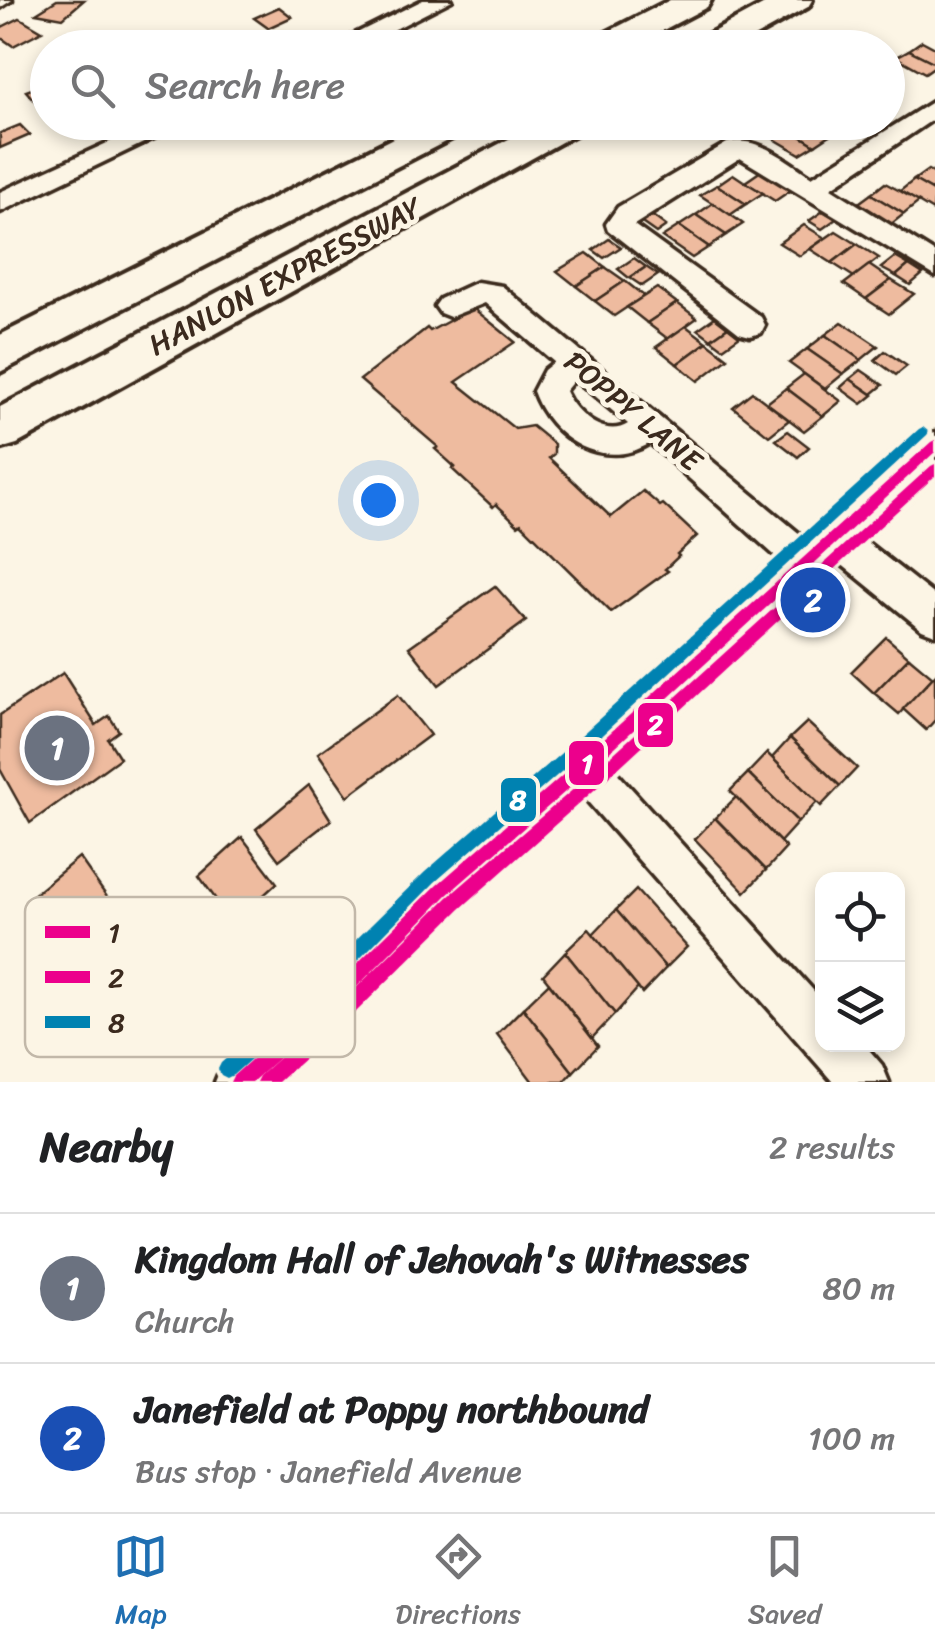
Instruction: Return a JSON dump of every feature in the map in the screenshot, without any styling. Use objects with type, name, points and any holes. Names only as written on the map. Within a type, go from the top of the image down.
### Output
[{"type":"highway","points":[[637,30],[695,0]]},
{"type":"highway","points":[[741,30],[796,0]]},
{"type":"highway","name":"HANLON EXPRESSWAY","points":[[0,355],[421,140]]},
{"type":"highway","name":"HANLON EXPRESSWAY","points":[[0,430],[537,140]]},
{"type":"street","points":[[387,0],[409,15]]},
{"type":"street","points":[[377,30],[442,0]]},
{"type":"street","points":[[905,127],[935,107]]},
{"type":"street","points":[[0,203],[136,140]]},
{"type":"street","points":[[812,189],[886,140]]},
{"type":"street","points":[[750,325],[622,230],[620,224],[628,213],[736,150],[754,152],[935,266]]},
{"type":"street","name":"POPPY LANE","points":[[450,306],[477,292],[492,293],[651,424],[819,549],[935,618]]},
{"type":"street","points":[[576,362],[555,378],[549,391],[555,407],[587,434],[618,444],[630,441],[651,424]]},
{"type":"street","points":[[355,976],[442,890],[584,766],[935,445]]},
{"type":"street","points":[[584,766],[815,1026]]},
{"type":"street","points":[[839,1052],[865,1082]]},
{"type":"street","points":[[239,1082],[267,1057]]},
{"type":"building","points":[[57,0],[84,0],[63,18],[36,13]]},
{"type":"building","points":[[279,7],[292,17],[268,28],[254,18]]},
{"type":"building","points":[[20,18],[40,30],[30,30],[30,37],[13,46],[0,37],[0,28]]},
{"type":"building","points":[[922,41],[935,48],[935,63],[909,50]]},
{"type":"building","points":[[909,50],[935,66],[925,73],[905,62],[905,52]]},
{"type":"building","points":[[20,125],[30,135],[0,148],[0,133]]},
{"type":"building","points":[[776,140],[807,140],[815,145],[800,154]]},
{"type":"building","points":[[928,170],[935,174],[935,192],[914,180]]},
{"type":"building","points":[[761,171],[791,190],[775,201],[745,182]]},
{"type":"building","points":[[733,174],[763,193],[746,204],[717,185]]},
{"type":"building","points":[[914,180],[935,192],[933,211],[900,191]]},
{"type":"building","points":[[885,183],[919,202],[904,214],[871,194]]},
{"type":"building","points":[[717,185],[746,204],[730,215],[700,195]]},
{"type":"building","points":[[871,194],[904,214],[890,225],[856,205]]},
{"type":"building","points":[[713,203],[743,224],[726,235],[696,215]]},
{"type":"building","points":[[823,211],[836,219],[822,229],[809,221]]},
{"type":"building","points":[[650,214],[666,226],[656,233],[639,221]]},
{"type":"building","points":[[696,215],[726,235],[709,247],[679,226]]},
{"type":"building","points":[[804,225],[825,238],[800,256],[779,243]]},
{"type":"building","points":[[679,226],[709,247],[692,258],[662,237]]},
{"type":"building","points":[[836,231],[857,244],[832,263],[810,249]]},
{"type":"building","points":[[609,239],[621,247],[604,258],[593,250]]},
{"type":"building","points":[[857,244],[879,258],[854,277],[832,263]]},
{"type":"building","points":[[587,253],[605,267],[576,286],[557,271]]},
{"type":"building","points":[[895,257],[909,265],[896,276],[881,268]]},
{"type":"building","points":[[634,258],[646,267],[629,278],[618,269]]},
{"type":"building","points":[[869,265],[891,280],[866,299],[844,284]]},
{"type":"building","points":[[909,265],[923,274],[910,285],[896,276]]},
{"type":"building","points":[[605,267],[625,281],[595,301],[576,286]]},
{"type":"building","points":[[646,267],[658,275],[642,286],[630,278]]},
{"type":"building","points":[[891,280],[914,294],[889,314],[866,299]]},
{"type":"building","points":[[625,281],[644,296],[614,316],[595,301]]},
{"type":"building","points":[[657,288],[677,303],[647,323],[627,307]]},
{"type":"building","points":[[677,303],[697,318],[668,339],[647,323]]},
{"type":"building","points":[[473,308],[515,342],[456,382],[515,429],[532,426],[554,444],[554,454],[549,458],[611,517],[643,491],[697,536],[677,554],[665,569],[668,571],[611,612],[521,523],[518,525],[496,504],[493,507],[452,469],[455,467],[435,449],[438,447],[360,380],[427,328],[430,331]]},
{"type":"building","points":[[715,317],[728,327],[711,339],[698,329]]},
{"type":"building","points":[[842,322],[878,346],[861,360],[825,335]]},
{"type":"building","points":[[686,326],[707,342],[677,364],[656,347]]},
{"type":"building","points":[[728,327],[740,336],[723,348],[711,339]]},
{"type":"building","points":[[825,335],[861,360],[843,374],[807,349]]},
{"type":"building","points":[[707,342],[728,358],[698,381],[677,364]]},
{"type":"building","points":[[807,349],[843,374],[825,389],[789,363]]},
{"type":"building","points":[[885,351],[907,366],[896,375],[875,360]]},
{"type":"building","points":[[861,370],[883,385],[872,394],[850,379]]},
{"type":"building","points":[[804,374],[841,401],[823,416],[786,388]]},
{"type":"building","points":[[850,379],[873,395],[862,404],[840,388]]},
{"type":"building","points":[[786,388],[823,416],[804,431],[767,403]]},
{"type":"building","points":[[752,392],[789,420],[769,436],[733,407]]},
{"type":"building","points":[[788,431],[809,447],[798,457],[776,440]]},
{"type":"building","points":[[495,586],[526,621],[439,685],[409,647]]},
{"type":"building","points":[[886,637],[909,657],[874,693],[851,672]]},
{"type":"building","points":[[909,657],[933,677],[899,714],[874,693]]},
{"type":"building","points":[[63,673],[96,725],[109,716],[119,731],[108,739],[120,758],[30,823],[0,769],[0,715]]},
{"type":"building","points":[[935,675],[935,720],[926,730],[903,709]]},
{"type":"building","points":[[398,695],[430,735],[348,796],[318,753]]},
{"type":"building","points":[[807,722],[857,768],[840,786],[790,738]]},
{"type":"building","points":[[790,738],[840,786],[821,806],[772,758]]},
{"type":"building","points":[[767,753],[817,802],[798,822],[748,773]]},
{"type":"building","points":[[748,773],[798,822],[780,842],[730,791]]},
{"type":"building","points":[[309,785],[331,820],[279,860],[256,829]]},
{"type":"building","points":[[736,797],[786,848],[766,870],[715,818]]},
{"type":"building","points":[[715,818],[766,870],[745,892],[695,839]]},
{"type":"building","points":[[242,837],[277,883],[262,897],[214,897],[199,876]]},
{"type":"building","points":[[79,857],[107,897],[31,897]]},
{"type":"building","points":[[636,890],[687,947],[666,968],[616,910]]},
{"type":"building","points":[[616,910],[666,968],[642,993],[593,934]]},
{"type":"building","points":[[589,929],[638,988],[615,1014],[565,952]]},
{"type":"building","points":[[565,952],[615,1014],[592,1038],[543,975]]},
{"type":"building","points":[[549,983],[598,1046],[573,1072],[523,1008]]},
{"type":"building","points":[[523,1008],[573,1072],[564,1082],[533,1082],[497,1034]]},
{"type":"transit line","name":"8","points":[[355,952],[430,877],[572,753],[923,432]]},
{"type":"transit line","name":"1","points":[[355,977],[442,890],[584,766],[935,445]]},
{"type":"transit line","name":"2","points":[[355,1001],[454,903],[596,779],[935,469]]},
{"type":"transit line","name":"8","points":[[227,1069],[241,1057]]},
{"type":"transit line","name":"1","points":[[239,1082],[267,1057]]},
{"type":"transit line","name":"2","points":[[265,1082],[293,1057]]},
{"type":"place","name":"Janefield at Poppy northbound","points":[[813,600]]},
{"type":"place","name":"Kingdom Hall of Jehovah's Witnesses","points":[[57,748]]}]
